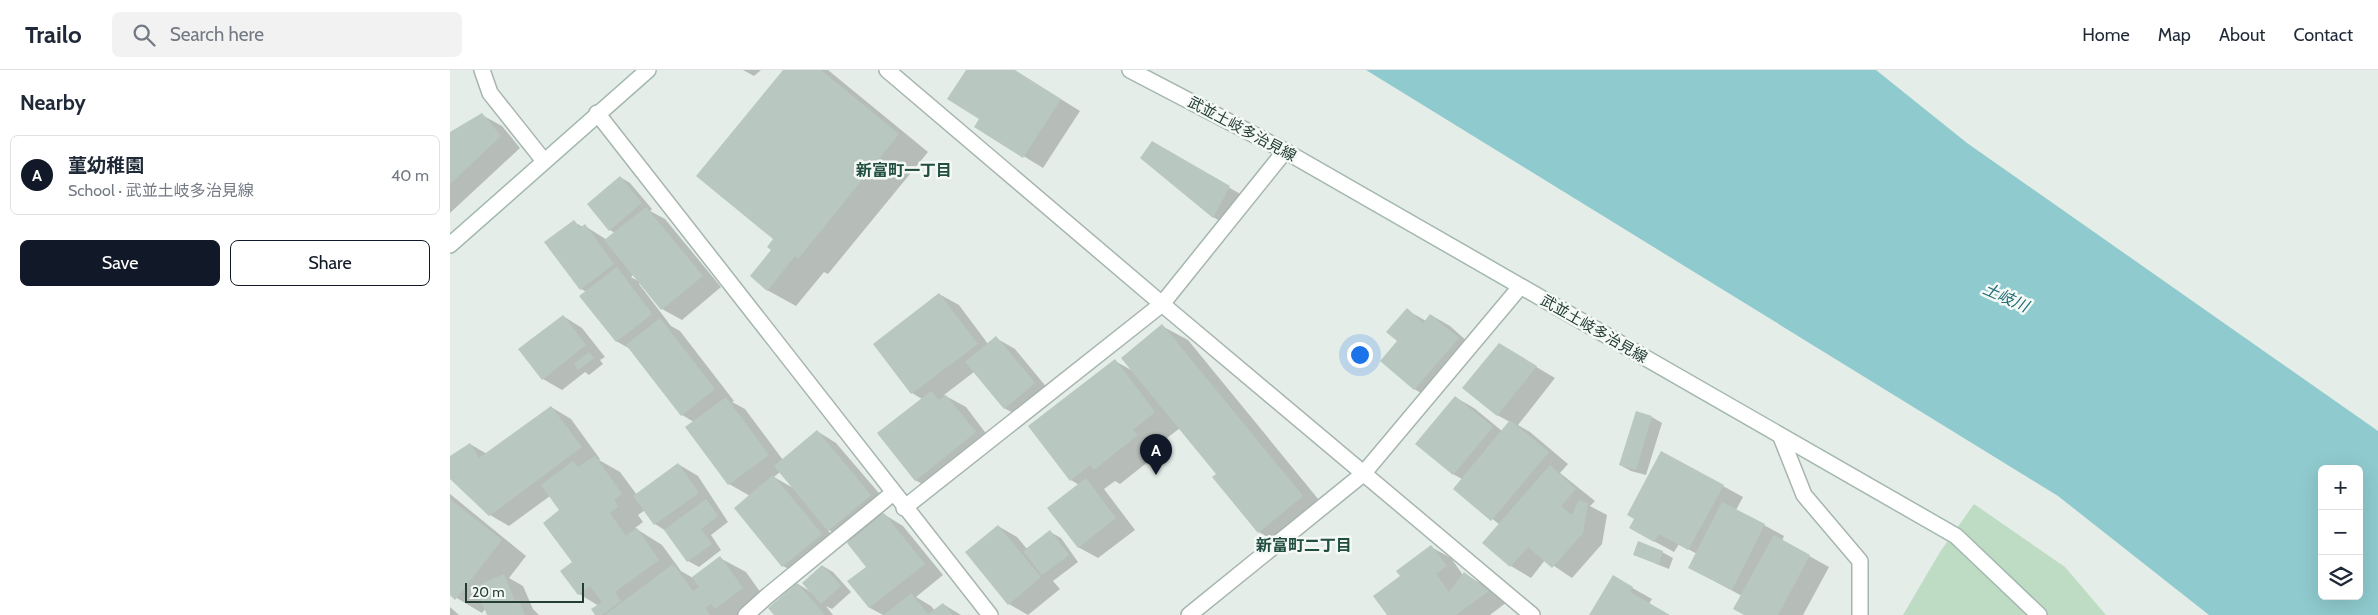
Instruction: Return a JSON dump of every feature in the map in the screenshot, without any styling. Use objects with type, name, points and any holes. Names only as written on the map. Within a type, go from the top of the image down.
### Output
[{"type":"street","points":[[482,70],[490,93],[544,161]]},
{"type":"street","points":[[450,245],[597,113],[648,70]]},
{"type":"street","points":[[886,70],[1532,615]]},
{"type":"street","name":"武並土岐多治見線","points":[[1130,70],[1285,152],[1956,536],[2039,615]]},
{"type":"street","points":[[597,113],[904,508],[990,615]]},
{"type":"street","points":[[904,508],[1162,304],[1285,152]]},
{"type":"street","points":[[1189,615],[1363,474],[1520,287]]},
{"type":"street","points":[[1781,437],[1804,495],[1860,561],[1860,615]]},
{"type":"street","points":[[746,615],[893,493]]},
{"type":"green space","points":[[1974,504],[2065,567],[2106,615],[1903,615],[1940,552]]},
{"type":"water","name":"土岐川","points":[[1366,70],[1876,70],[1967,143],[2378,431],[2378,615],[2209,615],[2058,496]]},
{"type":"building","points":[[783,70],[821,70],[899,134],[798,259],[795,256],[767,291],[750,276],[771,250],[767,247],[773,239],[696,176]]},
{"type":"building","points":[[966,70],[1015,70],[1061,99],[1023,158],[974,127],[979,119],[947,99]]},
{"type":"building","points":[[482,113],[501,136],[450,184],[450,132]]},
{"type":"building","points":[[1152,141],[1230,186],[1213,218],[1140,158]]},
{"type":"building","points":[[620,176],[642,203],[609,231],[587,204]]},
{"type":"building","points":[[646,207],[703,276],[661,310],[604,240]]},
{"type":"building","points":[[574,220],[580,228],[585,224],[614,264],[580,290],[544,242]]},
{"type":"building","points":[[617,267],[652,314],[616,342],[579,296]]},
{"type":"building","points":[[939,293],[978,344],[911,394],[873,344]]},
{"type":"building","points":[[1407,308],[1423,323],[1430,314],[1459,338],[1414,390],[1380,361],[1397,341],[1386,332]]},
{"type":"building","points":[[563,315],[586,345],[542,380],[518,349]]},
{"type":"building","points":[[660,318],[715,389],[681,416],[626,345]]},
{"type":"building","points":[[1162,324],[1303,496],[1258,533],[1212,477],[1216,474],[1121,358]]},
{"type":"building","points":[[996,336],[1035,383],[1004,409],[965,362]]},
{"type":"building","points":[[1499,343],[1537,366],[1497,416],[1462,388]]},
{"type":"building","points":[[589,352],[594,358],[578,370],[574,364]]},
{"type":"building","points":[[1115,359],[1155,412],[1133,430],[1138,435],[1094,470],[1090,465],[1070,481],[1028,426]]},
{"type":"building","points":[[931,391],[939,400],[946,395],[976,432],[915,481],[877,433]]},
{"type":"building","points":[[1455,396],[1493,427],[1453,475],[1415,444]]},
{"type":"building","points":[[726,397],[769,455],[728,485],[685,427]]},
{"type":"building","points":[[551,406],[582,447],[489,516],[450,479],[450,456],[470,443],[479,458]]},
{"type":"building","points":[[1636,411],[1652,416],[1636,470],[1619,465]]},
{"type":"building","points":[[1510,420],[1549,452],[1491,521],[1453,489]]},
{"type":"building","points":[[817,430],[871,495],[828,531],[774,466]]},
{"type":"building","points":[[1661,451],[1724,485],[1688,550],[1659,534],[1654,542],[1629,528],[1634,519],[1627,515]]},
{"type":"building","points":[[595,456],[622,494],[614,500],[618,507],[610,513],[626,536],[637,528],[659,560],[615,592],[621,601],[602,615],[595,615],[591,609],[602,602],[590,586],[578,595],[560,571],[572,562],[543,523],[559,510],[541,485],[573,461],[578,467]]},
{"type":"building","points":[[678,463],[699,493],[654,525],[633,496]]},
{"type":"building","points":[[1550,465],[1576,489],[1561,506],[1572,515],[1579,500],[1588,503],[1583,533],[1552,568],[1528,547],[1510,567],[1482,543]]},
{"type":"building","points":[[773,475],[822,534],[782,567],[734,508]]},
{"type":"building","points":[[1086,478],[1116,518],[1078,548],[1047,508]]},
{"type":"building","points":[[450,499],[502,540],[455,600],[450,595]]},
{"type":"building","points":[[706,499],[718,516],[701,529],[712,544],[687,562],[664,530]]},
{"type":"building","points":[[1722,502],[1765,524],[1732,590],[1688,568]]},
{"type":"building","points":[[884,513],[925,564],[869,608],[847,581],[866,567],[847,543]]},
{"type":"building","points":[[998,525],[1041,577],[1008,605],[965,552]]},
{"type":"building","points":[[1050,530],[1069,555],[1042,575],[1023,551]]},
{"type":"building","points":[[1774,535],[1810,555],[1778,615],[1744,615],[1733,609]]},
{"type":"building","points":[[1638,541],[1663,551],[1659,564],[1633,555]]},
{"type":"building","points":[[1431,545],[1447,566],[1436,574],[1449,592],[1464,572],[1489,591],[1456,615],[1387,615],[1373,596],[1400,576],[1396,571]]},
{"type":"building","points":[[720,556],[743,588],[715,609],[711,604],[705,608],[710,615],[605,615],[673,564],[693,591],[699,587],[692,577]]},
{"type":"building","points":[[822,565],[841,586],[821,604],[802,583]]},
{"type":"building","points":[[504,574],[515,601],[518,599],[525,615],[487,615],[475,587]]},
{"type":"building","points":[[1613,575],[1633,587],[1630,592],[1670,615],[1589,615]]},
{"type":"building","points":[[797,583],[825,615],[774,615],[768,608]]},
{"type":"building","points":[[911,593],[928,614],[943,603],[953,615],[884,615]]},
{"type":"place","name":"菫幼稚園","points":[[1156,475]]},
{"type":"district","name":"新富町一丁目","points":[[904,170]]},
{"type":"district","name":"新富町二丁目","points":[[1304,545]]}]
